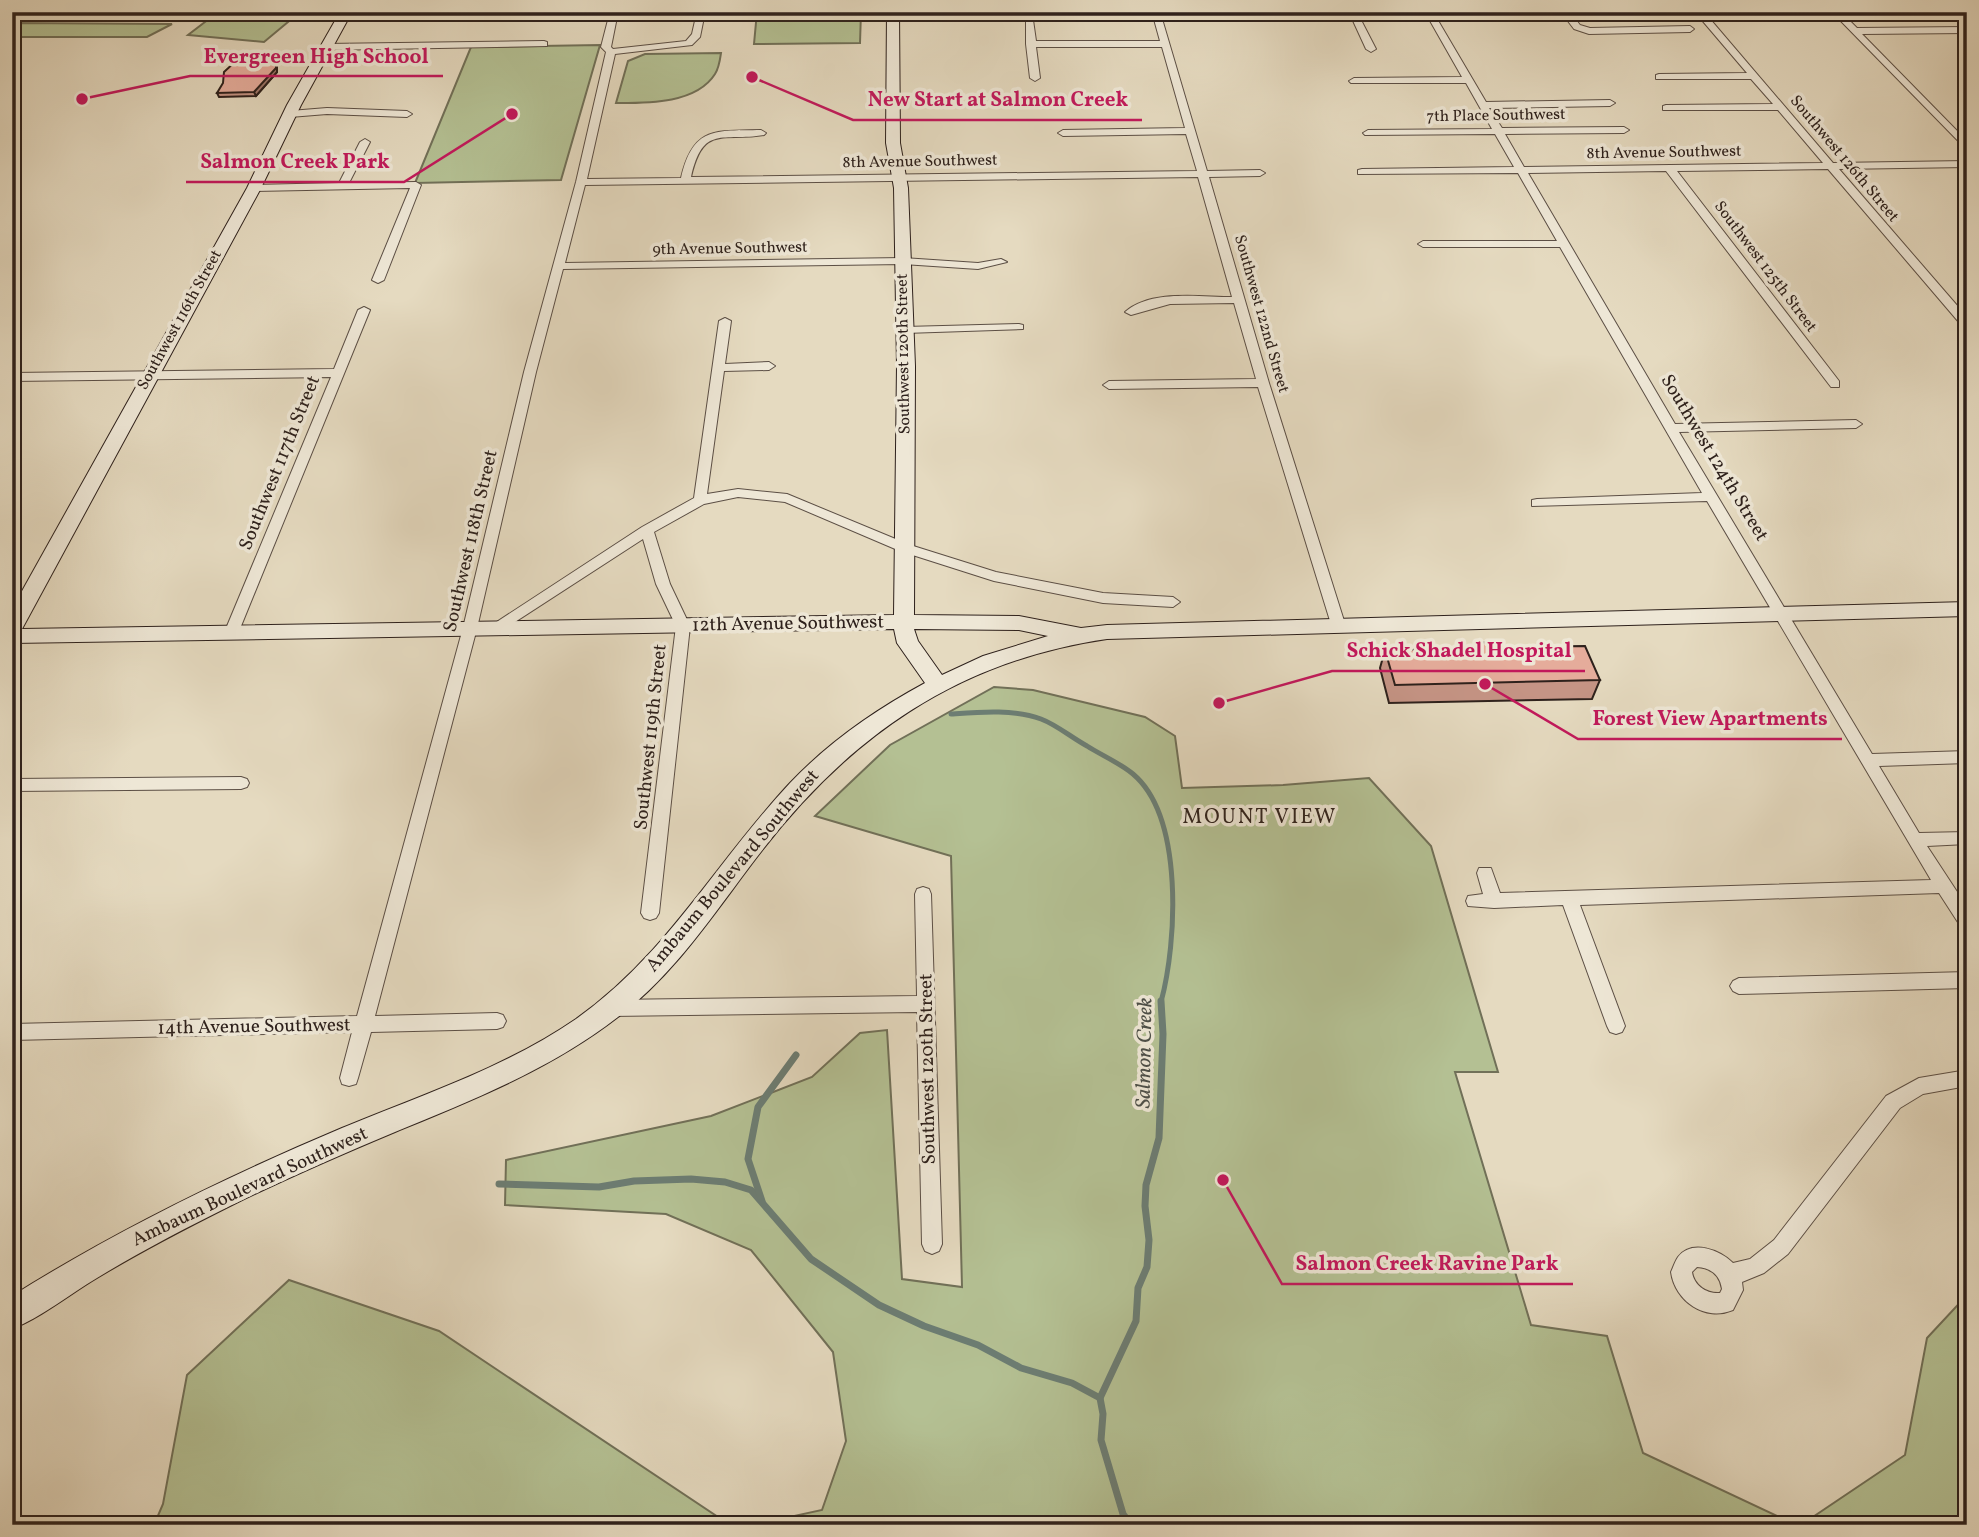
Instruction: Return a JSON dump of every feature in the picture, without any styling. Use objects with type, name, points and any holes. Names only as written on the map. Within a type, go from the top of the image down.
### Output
[{"type":"street","name":"Southwest 116th Street","points":[[12,628],[254,188],[325,47],[346,12]]},
{"type":"street","name":"Southwest 118th Street","points":[[349,1078],[470,628],[581,182],[611,52],[606,47],[614,12]]},
{"type":"street","points":[[611,52],[628,48],[688,44],[696,37],[701,12]]},
{"type":"street","name":"Southwest 120th Street","points":[[893,12],[893,143],[899,178],[905,331],[904,622],[908,643],[938,686]]},
{"type":"street","name":"Southwest 122nd Street","points":[[1156,12],[1263,383],[1338,624]]},
{"type":"street","points":[[1565,12],[1577,27],[1589,31],[1690,29]]},
{"type":"street","name":"Southwest 126th Street","points":[[1699,12],[1967,325]]},
{"type":"street","points":[[1836,12],[1967,147]]},
{"type":"street","points":[[1371,49],[1354,15],[1431,14]]},
{"type":"street","name":"Southwest 124th Street","points":[[1431,14],[1711,497],[1914,840],[1967,922]]},
{"type":"street","points":[[1029,20],[1035,78]]},
{"type":"street","points":[[1855,31],[1967,30]]},
{"type":"street","points":[[325,47],[544,44]]},
{"type":"street","points":[[1030,44],[1164,44]]},
{"type":"street","points":[[1659,77],[1754,76]]},
{"type":"street","points":[[1354,81],[1470,80]]},
{"type":"street","points":[[1484,105],[1611,103]]},
{"type":"street","points":[[1666,108],[1780,107]]},
{"type":"street","points":[[290,114],[327,111],[407,114]]},
{"type":"street","name":"7th Place Southwest","points":[[1368,133],[1624,130]]},
{"type":"street","points":[[1063,133],[1190,131]]},
{"type":"street","points":[[685,181],[693,152],[698,145],[720,136],[761,134]]},
{"type":"street","points":[[342,187],[365,142]]},
{"type":"street","name":"8th Avenue Southwest","points":[[1362,172],[1967,164]]},
{"type":"street","name":"Southwest 125th Street","points":[[1670,169],[1835,384]]},
{"type":"street","name":"8th Avenue Southwest","points":[[581,182],[1260,173]]},
{"type":"street","points":[[254,188],[416,185],[378,280]]},
{"type":"street","points":[[1423,244],[1563,244]]},
{"type":"street","name":"9th Avenue Southwest","points":[[558,266],[903,261],[978,266],[1001,262]]},
{"type":"street","points":[[1131,312],[1146,305],[1169,302],[1240,299]]},
{"type":"street","name":"Southwest 117th Street","points":[[232,631],[364,310]]},
{"type":"street","points":[[700,500],[725,321]]},
{"type":"street","points":[[905,331],[1019,327]]},
{"type":"street","points":[[717,368],[769,366]]},
{"type":"street","points":[[12,377],[337,373]]},
{"type":"street","points":[[1109,385],[1263,383]]},
{"type":"street","points":[[1672,428],[1856,424]]},
{"type":"street","points":[[496,627],[647,530],[700,500],[738,493],[787,498],[905,548],[1034,585],[1103,598],[1173,602]]},
{"type":"street","points":[[1536,503],[1711,497]]},
{"type":"street","name":"Southwest 119th Street","points":[[647,530],[663,584],[683,626],[650,913]]},
{"type":"street","name":"Ambaum Boulevard Southwest","points":[[12,1314],[137,1239],[196,1209],[351,1137],[495,1078],[543,1052],[611,1007],[656,965],[697,920],[746,853],[815,771],[857,736],[900,706],[938,686],[1008,656],[1079,634],[1338,624],[1967,609]]},
{"type":"street","name":"12th Avenue Southwest","points":[[12,636],[904,622],[1019,623],[1079,634]]},
{"type":"street","points":[[1869,760],[1967,757]]},
{"type":"street","points":[[12,785],[241,783]]},
{"type":"street","points":[[1914,840],[1967,838]]},
{"type":"street","points":[[1485,873],[1494,901]]},
{"type":"street","points":[[1474,901],[1943,886]]},
{"type":"street","name":"Southwest 120th Street","points":[[923,894],[932,1244]]},
{"type":"street","points":[[1569,898],[1616,1026]]},
{"type":"street","points":[[1739,986],[1967,980]]},
{"type":"street","points":[[611,1007],[927,1004]]},
{"type":"street","name":"14th Avenue Southwest","points":[[12,1032],[497,1021]]},
{"type":"street","points":[[1729,1274],[1750,1272],[1781,1247],[1893,1102],[1919,1086],[1967,1079]]},
{"type":"green space","points":[[218,12],[300,12],[264,42],[188,35]]},
{"type":"green space","points":[[757,12],[861,12],[860,43],[754,44]]},
{"type":"green space","points":[[12,23],[172,24],[147,37],[12,37]]},
{"type":"green space","points":[[600,45],[561,180],[415,183],[471,47]]},
{"type":"green space","points":[[721,53],[715,74],[707,84],[696,91],[670,100],[616,103],[628,61],[645,54]]},
{"type":"green space","points":[[994,687],[1033,690],[1145,717],[1175,736],[1182,788],[1283,785],[1369,778],[1431,846],[1498,1072],[1455,1072],[1531,1325],[1607,1336],[1643,1453],[1796,1525],[753,1525],[822,1510],[846,1441],[833,1352],[751,1250],[666,1214],[505,1205],[506,1160],[711,1116],[812,1077],[860,1033],[887,1030],[902,1279],[962,1287],[951,856],[815,816],[890,745]]},
{"type":"green space","points":[[289,1280],[439,1331],[730,1525],[154,1525],[163,1504],[187,1375]]},
{"type":"green space","points":[[1967,1295],[1967,1525],[1801,1525],[1905,1455],[1927,1338]]},
{"type":"building","points":[[276,59],[276,68],[254,92],[217,93],[223,83],[224,72],[237,60]]},
{"type":"building","points":[[1491,642],[1493,647],[1585,646],[1600,680],[1395,685],[1385,650],[1477,648],[1475,643]]},
{"type":"waterway","name":"Salmon Creek","points":[[951,714],[1008,712],[1041,719],[1128,770],[1150,794],[1161,819],[1172,882],[1171,948],[1161,1002]]},
{"type":"waterway","name":"Salmon Creek","points":[[1100,1398],[1136,1321],[1138,1288],[1147,1267],[1149,1240],[1145,1206],[1146,1185],[1159,1138],[1163,1034],[1161,1002]]},
{"type":"waterway","points":[[762,1201],[748,1159],[758,1107],[796,1055]]},
{"type":"waterway","points":[[499,1184],[599,1187],[634,1181],[691,1179],[725,1182],[751,1190],[811,1259],[879,1305],[924,1326],[978,1345],[1021,1368],[1072,1383],[1100,1398]]},
{"type":"waterway","name":"Salmon Creek","points":[[1100,1398],[1103,1414],[1101,1440],[1123,1514],[1131,1525]]},
{"type":"place","name":"New Start at Salmon Creek","points":[[752,77]]},
{"type":"place","name":"Evergreen High School","points":[[82,99]]},
{"type":"place","name":"Salmon Creek Park","points":[[512,114]]},
{"type":"place","name":"Forest View Apartments","points":[[1485,684]]},
{"type":"place","name":"Schick Shadel Hospital","points":[[1219,703]]},
{"type":"place","name":"Salmon Creek Ravine Park","points":[[1223,1180]]},
{"type":"district","name":"MOUNT VIEW","points":[[1260,817]]}]
